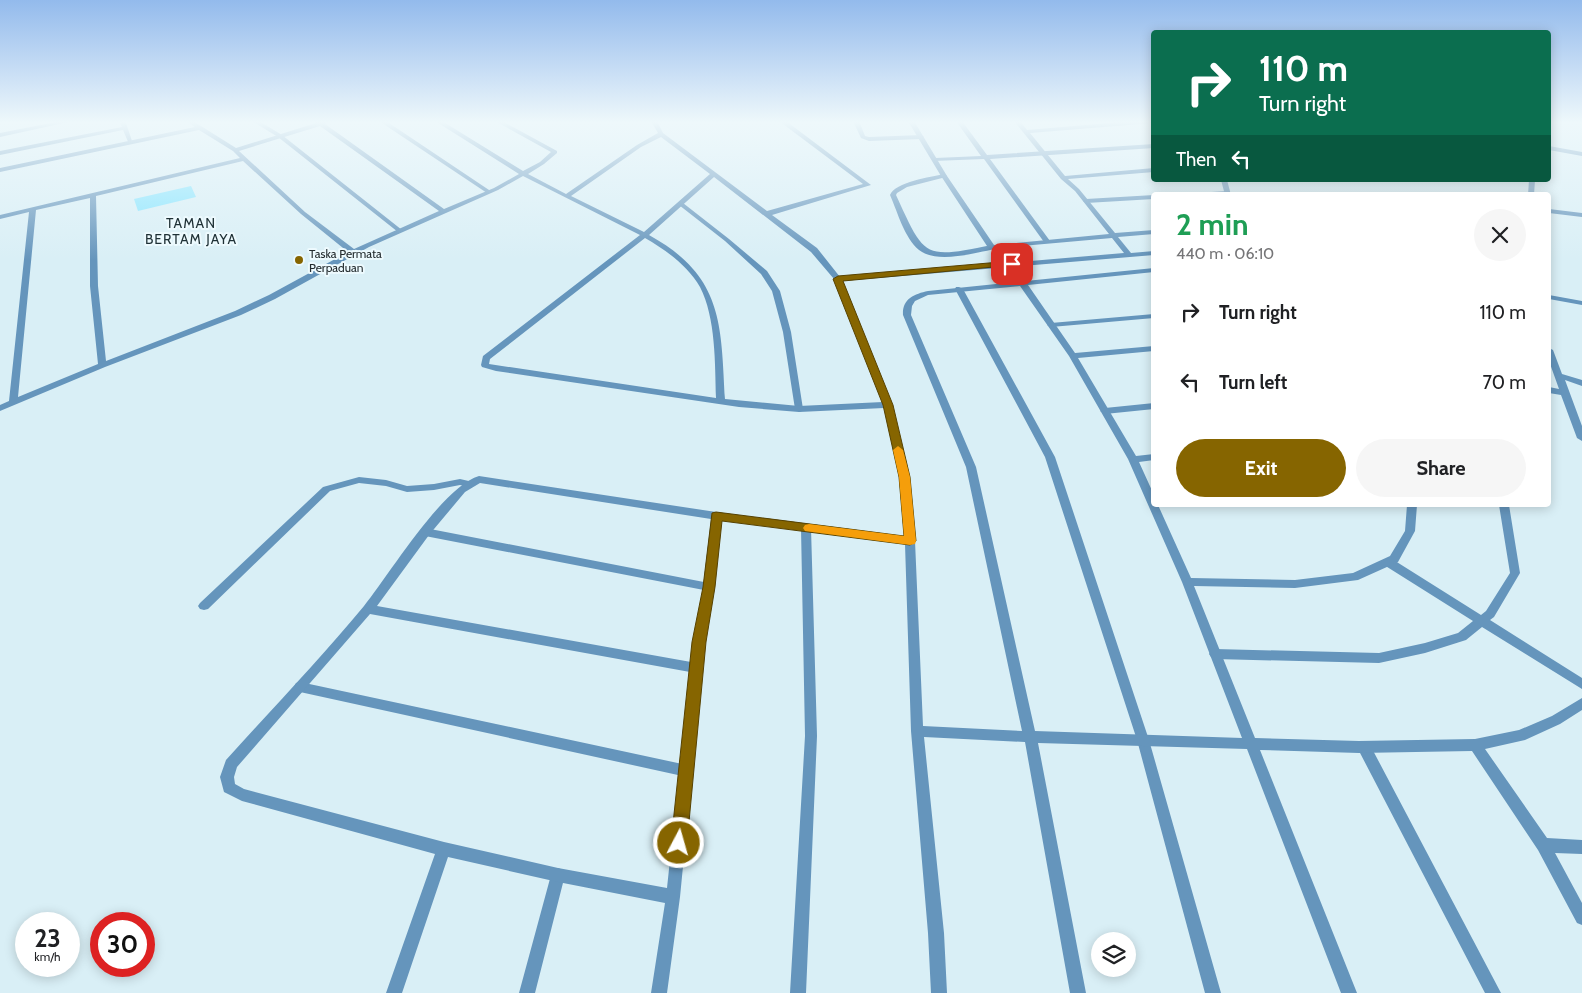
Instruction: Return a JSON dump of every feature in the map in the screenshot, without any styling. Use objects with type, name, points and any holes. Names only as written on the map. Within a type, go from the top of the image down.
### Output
[{"type":"street","points":[[0,170],[12,167]]},
{"type":"street","points":[[0,217],[209,167]]},
{"type":"street","points":[[252,167],[303,213],[353,252]]},
{"type":"street","points":[[320,167],[400,230]]},
{"type":"street","points":[[382,167],[444,212]]},
{"type":"street","points":[[452,167],[489,192]]},
{"type":"street","points":[[513,167],[645,234],[690,268],[704,287],[712,316],[718,353],[721,402]]},
{"type":"street","points":[[0,408],[102,365],[238,313],[272,297],[353,252],[489,192],[533,167]]},
{"type":"street","points":[[567,196],[608,167]]},
{"type":"street","points":[[705,167],[814,250],[838,279],[888,405],[904,477],[910,541],[917,731],[936,933],[939,993]]},
{"type":"street","points":[[766,214],[868,185],[844,167]]},
{"type":"street","points":[[939,167],[992,247]]},
{"type":"street","points":[[992,167],[1046,242]]},
{"type":"street","points":[[1055,167],[1063,178],[1077,190],[1128,254]]},
{"type":"street","points":[[1063,178],[1151,170]]},
{"type":"street","points":[[714,174],[645,234],[486,358],[485,365],[721,402],[799,409],[888,405]]},
{"type":"street","points":[[944,176],[905,186],[894,192],[893,195],[907,226],[920,248],[929,253],[942,255],[992,247],[1151,232]]},
{"type":"street","points":[[93,196],[94,286],[102,365]]},
{"type":"street","points":[[1086,201],[1151,197]]},
{"type":"street","points":[[681,204],[727,240],[764,273],[776,291],[787,332],[799,409]]},
{"type":"street","points":[[13,402],[33,210]]},
{"type":"street","points":[[1551,210],[1582,215]]},
{"type":"street","points":[[838,279],[1151,253]]},
{"type":"street","points":[[1078,993],[1030,737],[971,467],[906,315],[906,308],[909,300],[918,295],[959,289],[1151,270]]},
{"type":"street","points":[[1023,284],[1073,356],[1133,459],[1151,500]]},
{"type":"street","points":[[959,289],[1050,457],[1143,740],[1213,993]]},
{"type":"street","points":[[1551,297],[1582,303]]},
{"type":"street","points":[[1051,325],[1151,316]]},
{"type":"street","points":[[1073,356],[1151,348]]},
{"type":"street","points":[[1551,357],[1582,438]]},
{"type":"street","points":[[1558,375],[1582,383]]},
{"type":"street","points":[[1551,390],[1565,393]]},
{"type":"street","points":[[1105,411],[1151,406]]},
{"type":"street","points":[[1133,459],[1151,457]]},
{"type":"street","points":[[673,897],[558,875],[444,849],[242,794],[229,788],[227,777],[231,764],[368,609],[425,532],[461,490],[479,479],[716,516],[910,541]]},
{"type":"street","points":[[204,606],[327,489],[359,480],[406,489],[434,487],[460,482],[470,484]]},
{"type":"street","points":[[1154,507],[1187,582],[1349,993]]},
{"type":"street","points":[[1187,582],[1294,584],[1354,577],[1394,559],[1410,531],[1412,507]]},
{"type":"street","points":[[1215,654],[1379,658],[1462,637],[1490,614],[1515,573],[1504,507]]},
{"type":"street","points":[[659,993],[673,897],[699,642],[709,587],[716,516]]},
{"type":"street","points":[[798,993],[811,736],[806,528]]},
{"type":"street","points":[[425,532],[709,587]]},
{"type":"street","points":[[1388,562],[1582,684]]},
{"type":"street","points":[[368,609],[697,668]]},
{"type":"street","points":[[300,687],[687,771]]},
{"type":"street","points":[[917,731],[1030,737],[1364,747],[1475,745],[1520,736],[1556,720],[1582,704]]},
{"type":"street","points":[[1475,745],[1543,845],[1582,918]]},
{"type":"street","points":[[1364,747],[1494,993]]},
{"type":"street","points":[[1543,845],[1582,847]]},
{"type":"street","points":[[394,993],[444,849]]},
{"type":"street","points":[[527,993],[558,875]]},
{"type":"shaded area","points":[[191,186],[196,197],[138,211],[134,199]]},
{"type":"slow traffic","points":[[809,528],[910,541],[904,477],[898,450]]},
{"type":"place","name":"Taska Permata Perpaduan","points":[[299,260]]},
{"type":"district","name":"TAMAN BERTAM JAYA","points":[[191,232]]},
{"type":"route","points":[[679,843],[699,642],[709,587],[716,516],[910,541],[904,477],[888,405],[838,279],[1012,264]]}]
